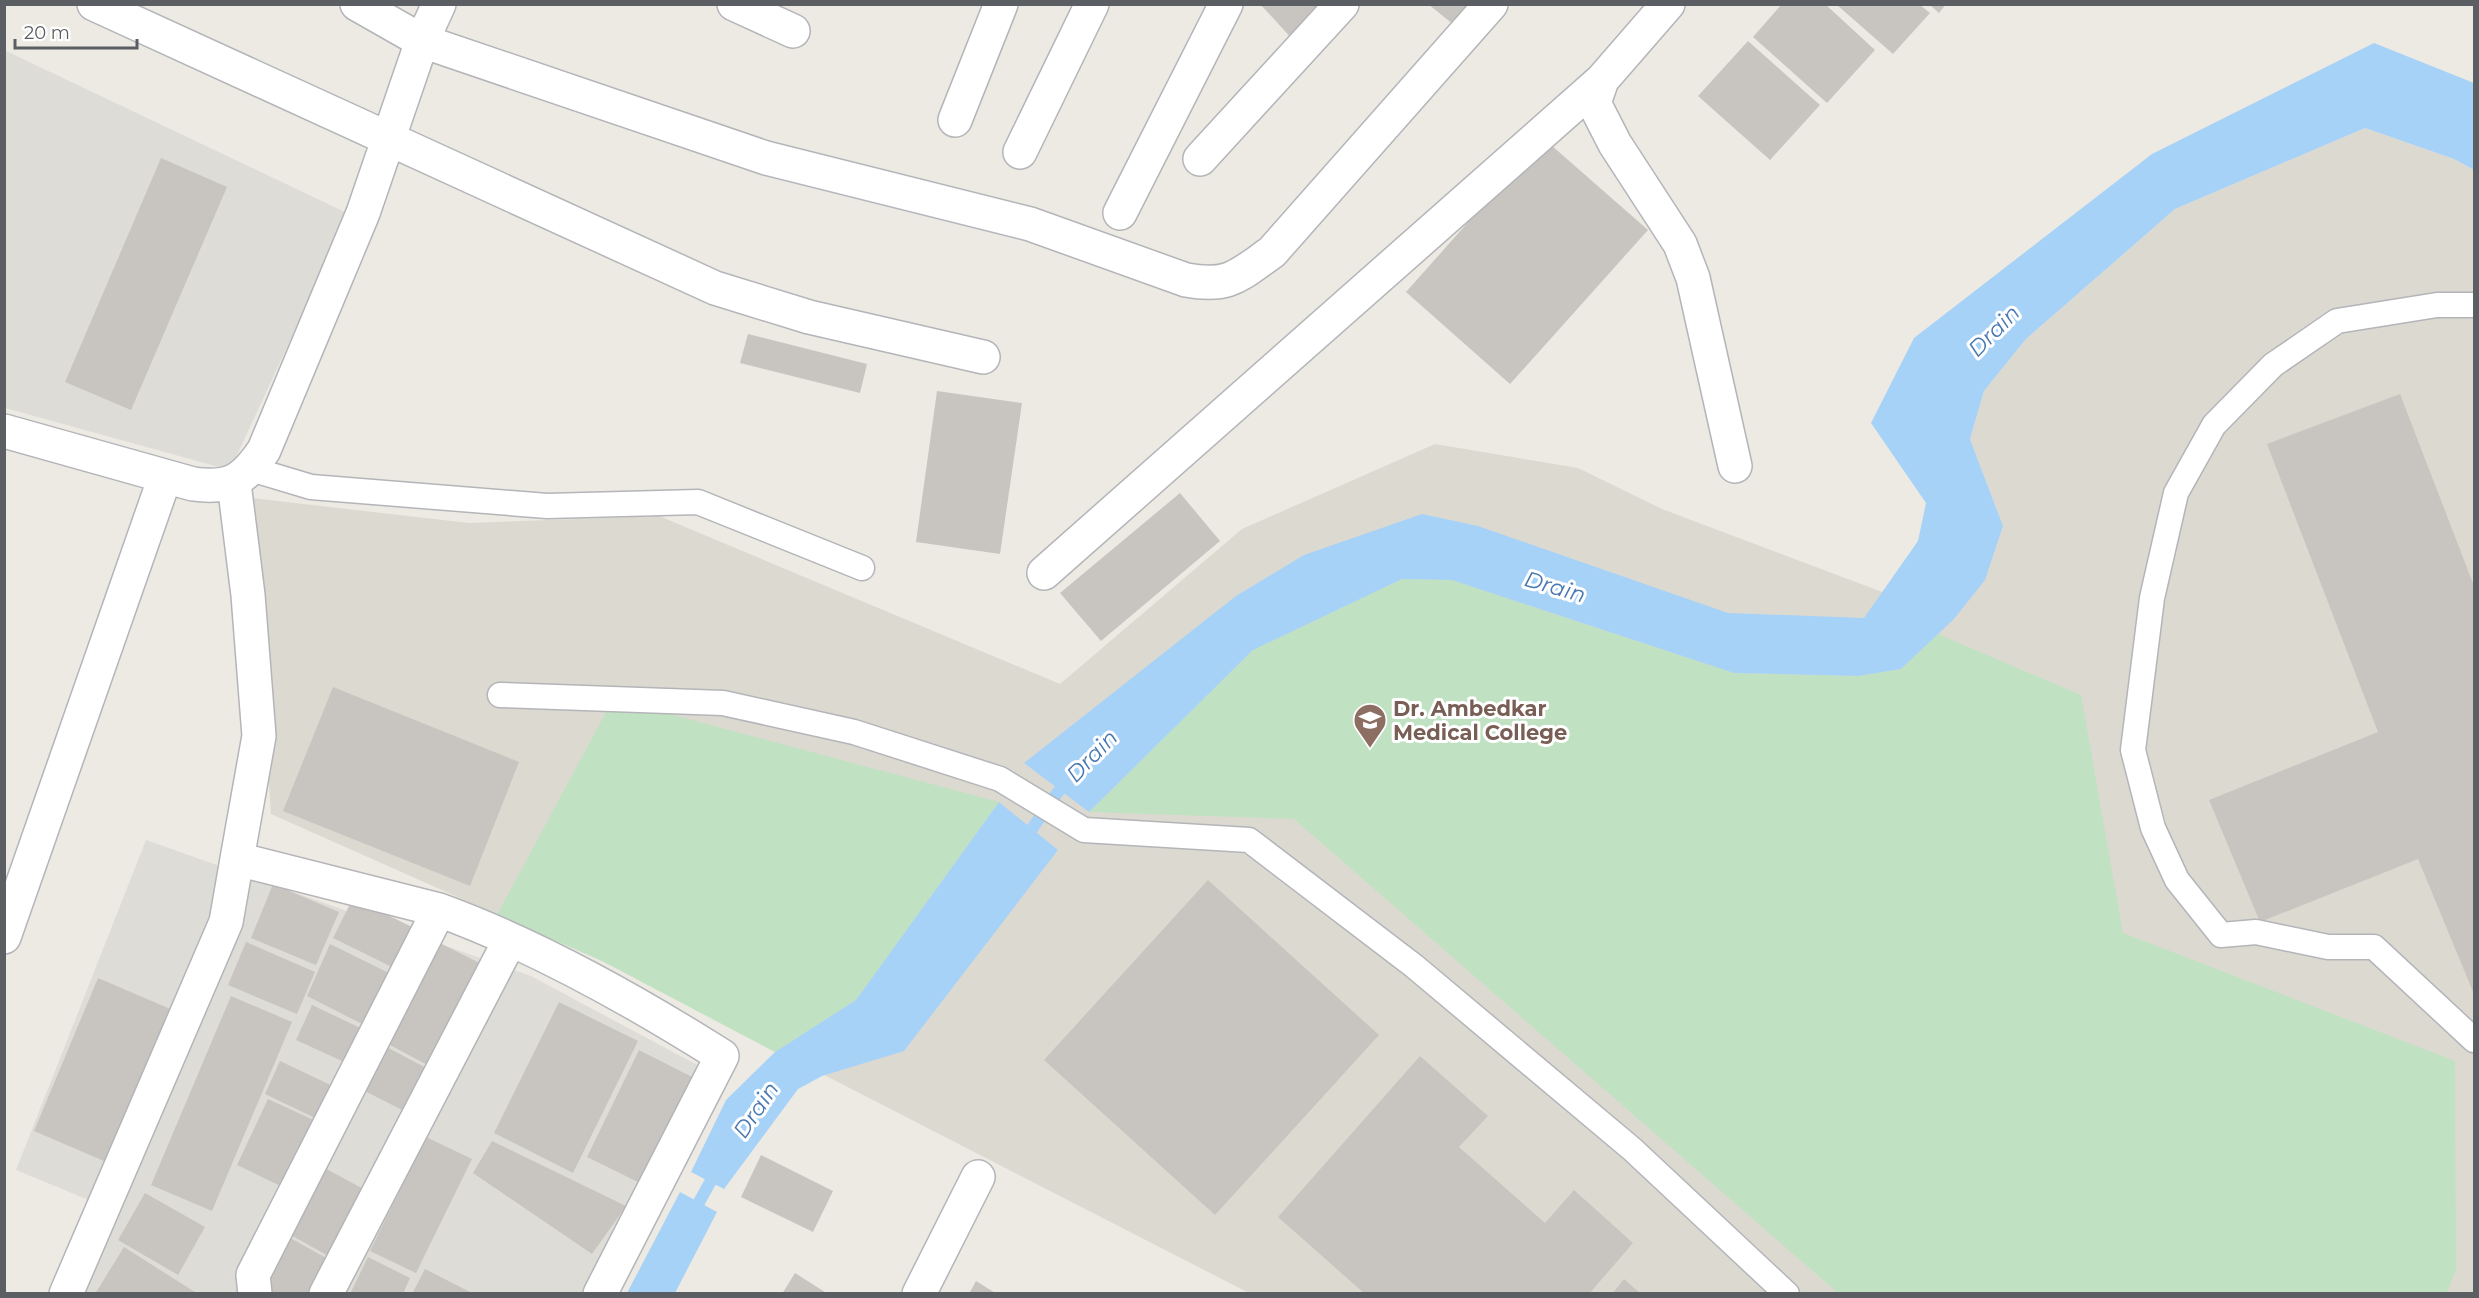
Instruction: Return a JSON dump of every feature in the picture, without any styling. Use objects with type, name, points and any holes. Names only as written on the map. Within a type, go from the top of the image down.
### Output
[{"type":"street","points":[[94,4],[715,288],[809,317],[983,357]]},
{"type":"street","points":[[357,4],[422,40],[766,158],[1030,224],[1186,280],[1212,285],[1234,279],[1272,252],[1491,4]]},
{"type":"street","points":[[5,431],[165,477],[213,487],[242,476],[264,450],[363,213],[422,40],[439,4]]},
{"type":"street","points":[[734,4],[793,32]]},
{"type":"street","points":[[955,120],[1001,4]]},
{"type":"street","points":[[1020,152],[1092,4]]},
{"type":"street","points":[[1120,213],[1226,4]]},
{"type":"street","points":[[1200,159],[1342,4]]},
{"type":"street","points":[[1044,573],[1602,80],[1668,4]]},
{"type":"street","points":[[1602,80],[1594,103],[1615,144],[1680,244],[1694,278],[1735,466]]},
{"type":"street","points":[[66,1293],[226,922],[259,736],[242,476]]},
{"type":"street","points":[[4,937],[165,477]]},
{"type":"street","points":[[237,859],[439,910],[510,940],[647,1008],[722,1056],[600,1293]]},
{"type":"street","points":[[255,1293],[253,1275],[439,910]]},
{"type":"street","points":[[326,1293],[510,940]]},
{"type":"street","points":[[919,1293],[978,1177]]},
{"type":"lane","points":[[2475,305],[2437,305],[2337,321],[2273,365],[2214,425],[2176,493],[2152,598],[2133,750],[2153,828],[2177,880],[2221,935],[2256,932],[2328,947],[2373,947],[2475,1040]]},
{"type":"lane","points":[[242,476],[312,487],[547,506],[698,502],[862,568]]},
{"type":"lane","points":[[500,695],[723,703],[854,732],[1000,779],[1084,830],[1249,840],[1414,966],[1623,1141],[1787,1293]]},
{"type":"shaded area","points":[[4,50],[349,214],[230,470],[5,408]]},
{"type":"shaded area","name":"Dr. Ambedkar Medical College","points":[[2365,128],[2454,159],[2474,170],[2474,1293],[1249,1293],[602,961],[271,814],[251,498],[469,523],[659,516],[1060,684],[1242,529],[1435,444],[1578,468],[1662,509],[1954,619],[2003,526],[1970,439],[1984,391],[2026,339],[2175,209]]},
{"type":"shaded area","points":[[146,840],[531,976],[701,1067],[587,1293],[83,1293],[120,1213],[16,1170]]},
{"type":"green space","points":[[1402,579],[1452,580],[1734,673],[1858,676],[1901,669],[1938,634],[2081,695],[2123,933],[2455,1061],[2456,1270],[2446,1294],[1838,1293],[1294,819],[1089,812],[1253,650]]},
{"type":"green space","points":[[613,699],[999,802],[856,1000],[775,1052],[602,961],[497,915]]},
{"type":"water","points":[[2374,43],[2474,83],[2474,170],[2454,159],[2365,128],[2175,209],[2026,339],[1984,391],[1970,439],[2003,526],[1985,580],[1954,619],[1901,669],[1858,676],[1734,673],[1452,580],[1402,579],[1253,650],[1089,812],[1024,763],[1236,596],[1304,555],[1422,514],[1478,526],[1728,613],[1864,618],[1918,541],[1926,503],[1871,423],[1914,338],[2152,154]]},
{"type":"water","points":[[999,802],[1058,850],[904,1051],[822,1076],[798,1089],[724,1189],[691,1172],[726,1100],[775,1052],[856,1000]]},
{"type":"water","points":[[680,1192],[717,1212],[675,1293],[627,1293]]},
{"type":"building","points":[[1260,4],[1337,4],[1295,42]]},
{"type":"building","points":[[1428,4],[1479,4],[1459,29]]},
{"type":"building","points":[[1782,4],[1825,4],[1875,50],[1827,103],[1753,37]]},
{"type":"building","points":[[1929,4],[1946,4],[1939,13]]},
{"type":"building","points":[[1837,5],[1920,5],[1930,13],[1893,54]]},
{"type":"building","points":[[1748,41],[1820,105],[1770,160],[1698,96]]},
{"type":"building","points":[[1543,138],[1648,230],[1510,384],[1406,292]]},
{"type":"building","points":[[161,158],[227,187],[131,410],[65,382]]},
{"type":"building","points":[[748,334],[867,364],[860,393],[740,363]]},
{"type":"building","points":[[937,391],[1022,403],[1000,554],[916,542]]},
{"type":"building","points":[[2400,394],[2474,586],[2474,994],[2418,859],[2260,922],[2209,800],[2378,732],[2267,444]]},
{"type":"building","points":[[1180,493],[1220,541],[1101,641],[1060,593]]},
{"type":"building","points":[[333,687],[519,762],[470,886],[283,811]]},
{"type":"building","points":[[1208,880],[1379,1035],[1215,1215],[1044,1060]]},
{"type":"building","points":[[273,884],[339,912],[316,965],[251,938]]},
{"type":"building","points":[[353,898],[412,927],[392,967],[333,938]]},
{"type":"building","points":[[246,942],[315,972],[297,1014],[228,985]]},
{"type":"building","points":[[440,943],[489,968],[437,1070],[388,1044]]},
{"type":"building","points":[[330,944],[391,974],[366,1026],[307,996]]},
{"type":"building","points":[[98,978],[182,1014],[118,1167],[34,1131]]},
{"type":"building","points":[[231,996],[292,1022],[212,1211],[151,1185]]},
{"type":"building","points":[[559,1002],[638,1041],[573,1173],[494,1133]]},
{"type":"building","points":[[312,1005],[369,1032],[353,1066],[296,1040]]},
{"type":"building","points":[[377,1042],[430,1070],[408,1113],[355,1086]]},
{"type":"building","points":[[639,1050],[692,1077],[640,1183],[587,1157]]},
{"type":"building","points":[[1420,1056],[1488,1116],[1459,1147],[1545,1223],[1574,1190],[1633,1243],[1589,1294],[1365,1294],[1278,1217]]},
{"type":"building","points":[[280,1061],[337,1088],[321,1121],[265,1094]]},
{"type":"building","points":[[268,1099],[318,1122],[287,1189],[237,1165]]},
{"type":"building","points":[[426,1137],[472,1159],[416,1273],[370,1251]]},
{"type":"building","points":[[492,1141],[626,1206],[592,1254],[473,1173]]},
{"type":"building","points":[[761,1155],[833,1191],[813,1232],[741,1197]]},
{"type":"building","points":[[323,1167],[369,1192],[332,1258],[287,1233]]},
{"type":"building","points":[[145,1193],[205,1227],[178,1275],[118,1240]]},
{"type":"building","points":[[285,1235],[328,1259],[308,1294],[272,1294],[258,1286]]},
{"type":"building","points":[[124,1247],[198,1294],[95,1294]]},
{"type":"building","points":[[368,1257],[410,1278],[403,1294],[350,1294]]},
{"type":"building","points":[[425,1269],[474,1294],[412,1294]]},
{"type":"building","points":[[795,1273],[828,1294],[782,1294]]},
{"type":"building","points":[[1624,1279],[1641,1294],[1612,1294]]},
{"type":"building","points":[[976,1281],[997,1294],[969,1294]]},
{"type":"waterway","name":"Drain","points":[[1024,840],[1068,778]]},
{"type":"waterway","name":"Drain","points":[[692,1215],[718,1168]]},
{"type":"place","name":"Dr. Ambedkar Medical College","points":[[1370,749]]}]
